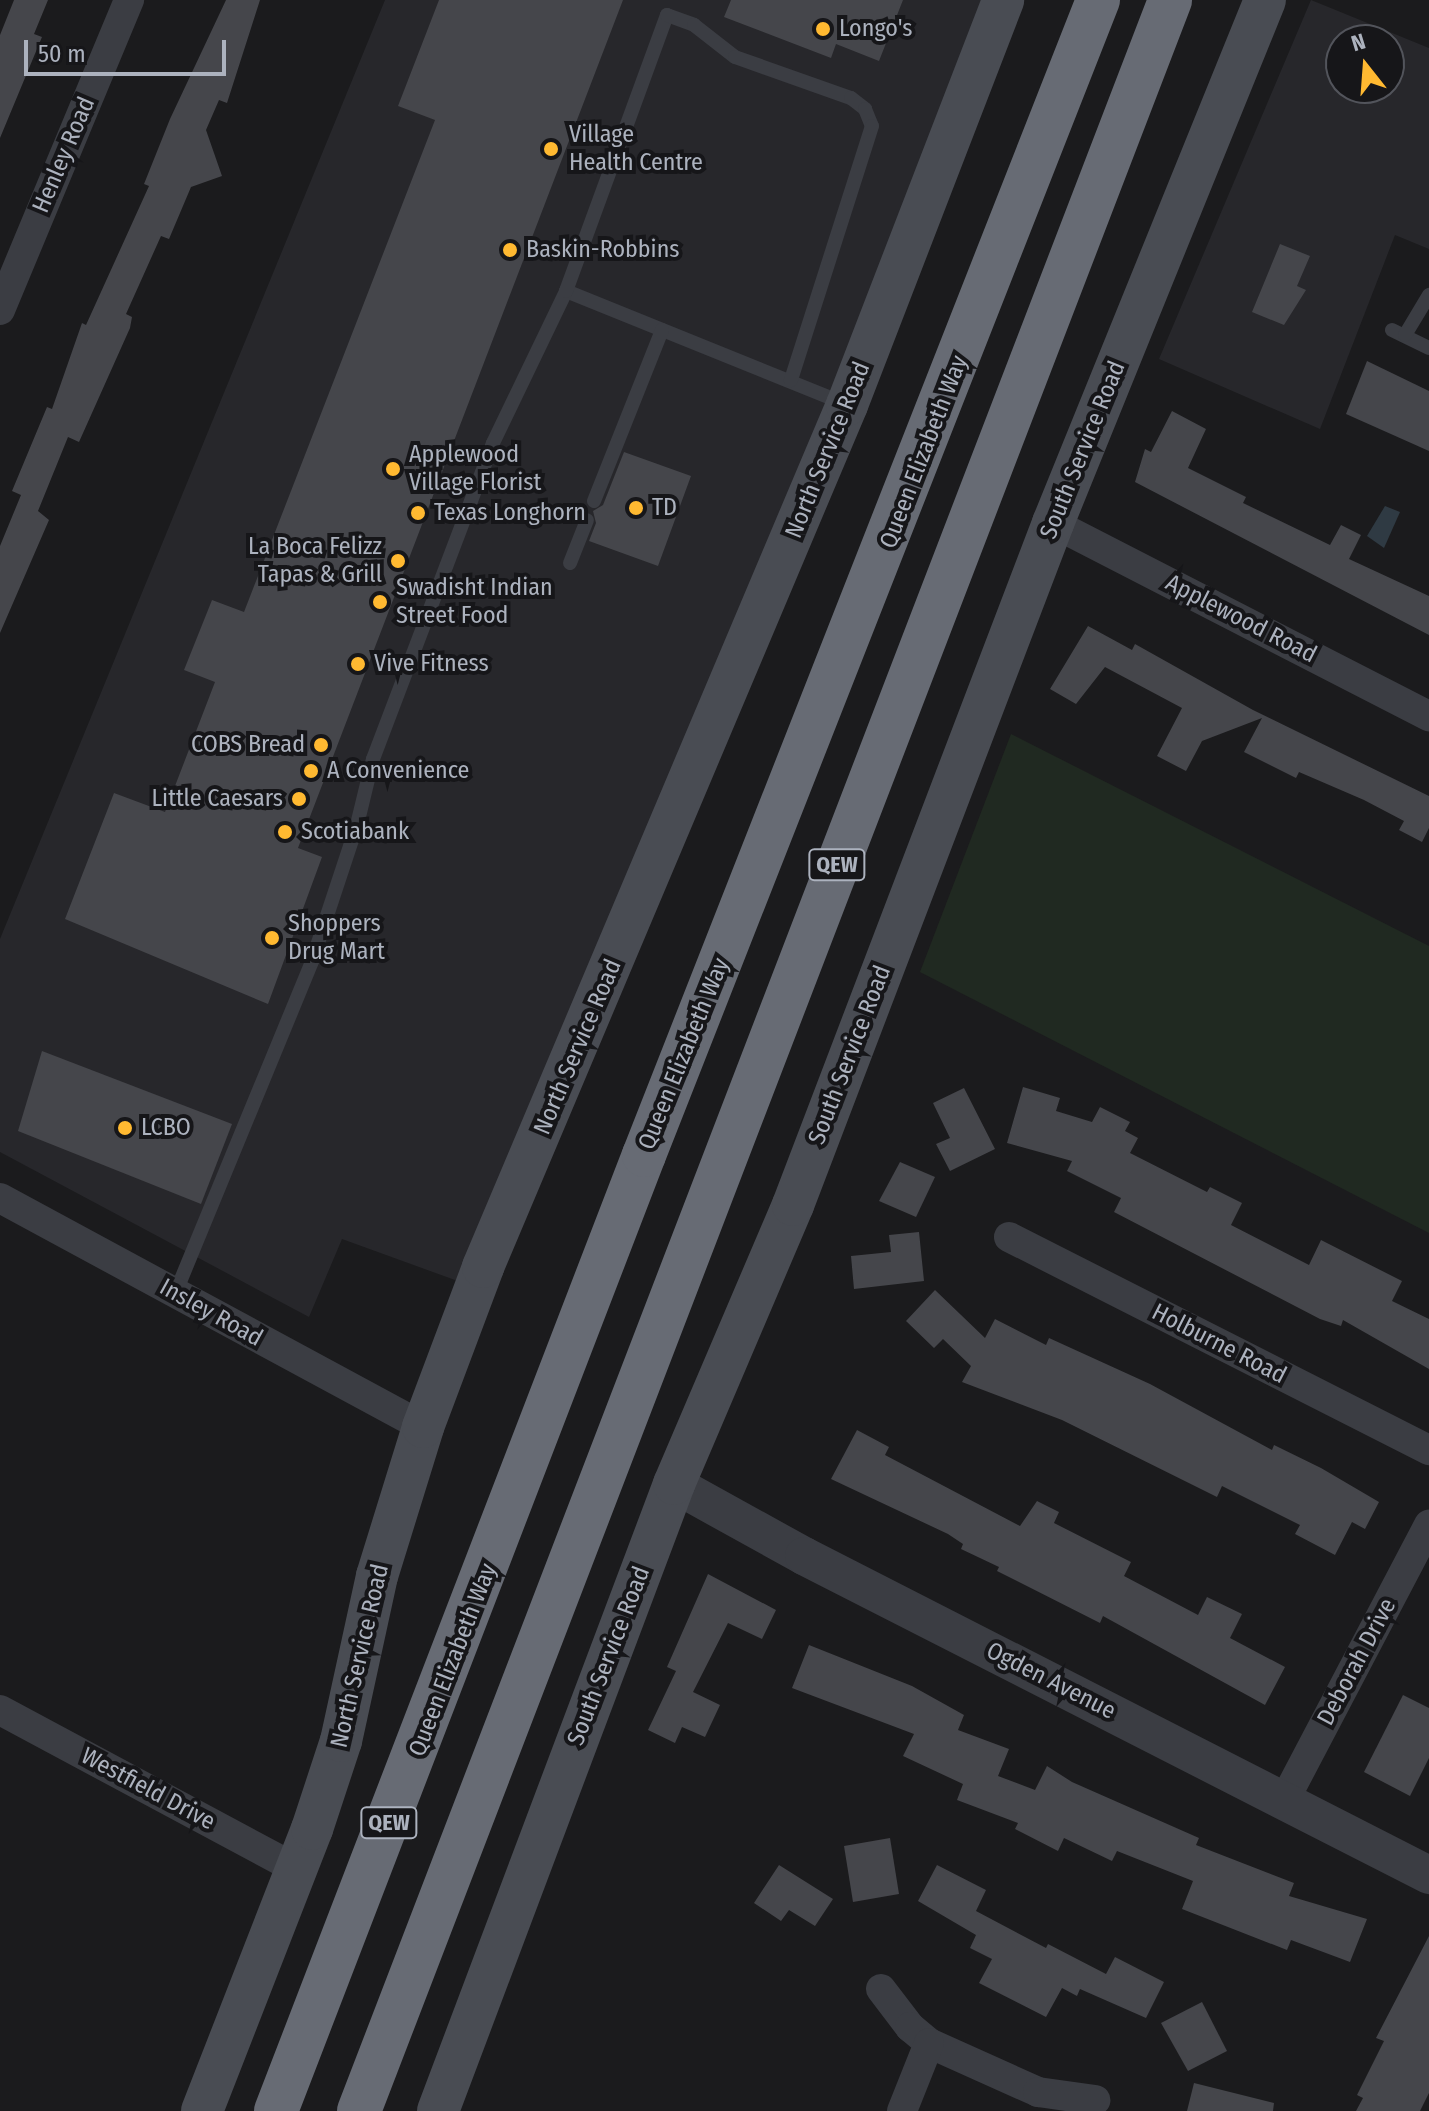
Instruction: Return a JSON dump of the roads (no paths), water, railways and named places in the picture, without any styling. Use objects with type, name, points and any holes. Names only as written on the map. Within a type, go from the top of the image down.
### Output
[{"type":"highway","name":"Queen Elizabeth Way","points":[[276,2111],[644,1155],[1098,0]]},
{"type":"highway","name":"QEW","points":[[359,2111],[1170,0]]},
{"type":"main road","name":"North Service Road","points":[[202,2111],[341,1741],[377,1576],[423,1427],[483,1267],[847,405],[1003,0]]},
{"type":"main road","name":"South Service Road","points":[[438,2111],[674,1484],[793,1205],[1053,523],[1265,0]]},
{"type":"street","name":"Henley Road","points":[[0,310],[129,0]]},
{"type":"street","name":"Applewood Road","points":[[1053,523],[1429,716]]},
{"type":"street","name":"Insley Road","points":[[0,1198],[423,1427]]},
{"type":"street","name":"Holburne Road","points":[[1009,1237],[1429,1450]]},
{"type":"street","name":"Ogden Avenue","points":[[674,1484],[804,1556],[1429,1875]]},
{"type":"street","name":"Deborah Drive","points":[[1285,1799],[1429,1525]]},
{"type":"street","name":"Westfield Drive","points":[[0,1710],[295,1868]]},
{"type":"street","points":[[881,1989],[910,2027],[929,2043],[1038,2092],[1095,2100]]},
{"type":"street","points":[[902,2111],[929,2043]]},
{"type":"lane","points":[[175,1294],[312,961],[357,825],[373,759],[493,443],[566,291],[667,15],[694,25],[735,57],[851,98],[865,109],[872,126],[791,380]]},
{"type":"lane","points":[[566,291],[847,405]]},
{"type":"lane","points":[[1429,295],[1399,333],[1429,348]]},
{"type":"lane","points":[[594,501],[662,330]]},
{"type":"lane","points":[[570,563],[587,520]]},
{"type":"place","name":"Longo's","points":[[823,29]]},
{"type":"place","name":"Village Health Centre","points":[[551,149]]},
{"type":"place","name":"Baskin-Robbins","points":[[510,250]]},
{"type":"place","name":"Applewood Village Florist","points":[[393,469]]},
{"type":"place","name":"TD","points":[[636,508]]},
{"type":"place","name":"Texas Longhorn","points":[[418,513]]},
{"type":"place","name":"La Boca Felizz Tapas & Grill","points":[[398,561]]},
{"type":"place","name":"Swadisht Indian Street Food","points":[[380,602]]},
{"type":"place","name":"Vive Fitness","points":[[358,664]]},
{"type":"place","name":"COBS Bread","points":[[321,745]]},
{"type":"place","name":"A Convenience","points":[[311,771]]},
{"type":"place","name":"Little Caesars","points":[[299,799]]},
{"type":"place","name":"Scotiabank","points":[[285,832]]},
{"type":"place","name":"Shoppers Drug Mart","points":[[272,938]]},
{"type":"place","name":"LCBO","points":[[125,1128]]}]
